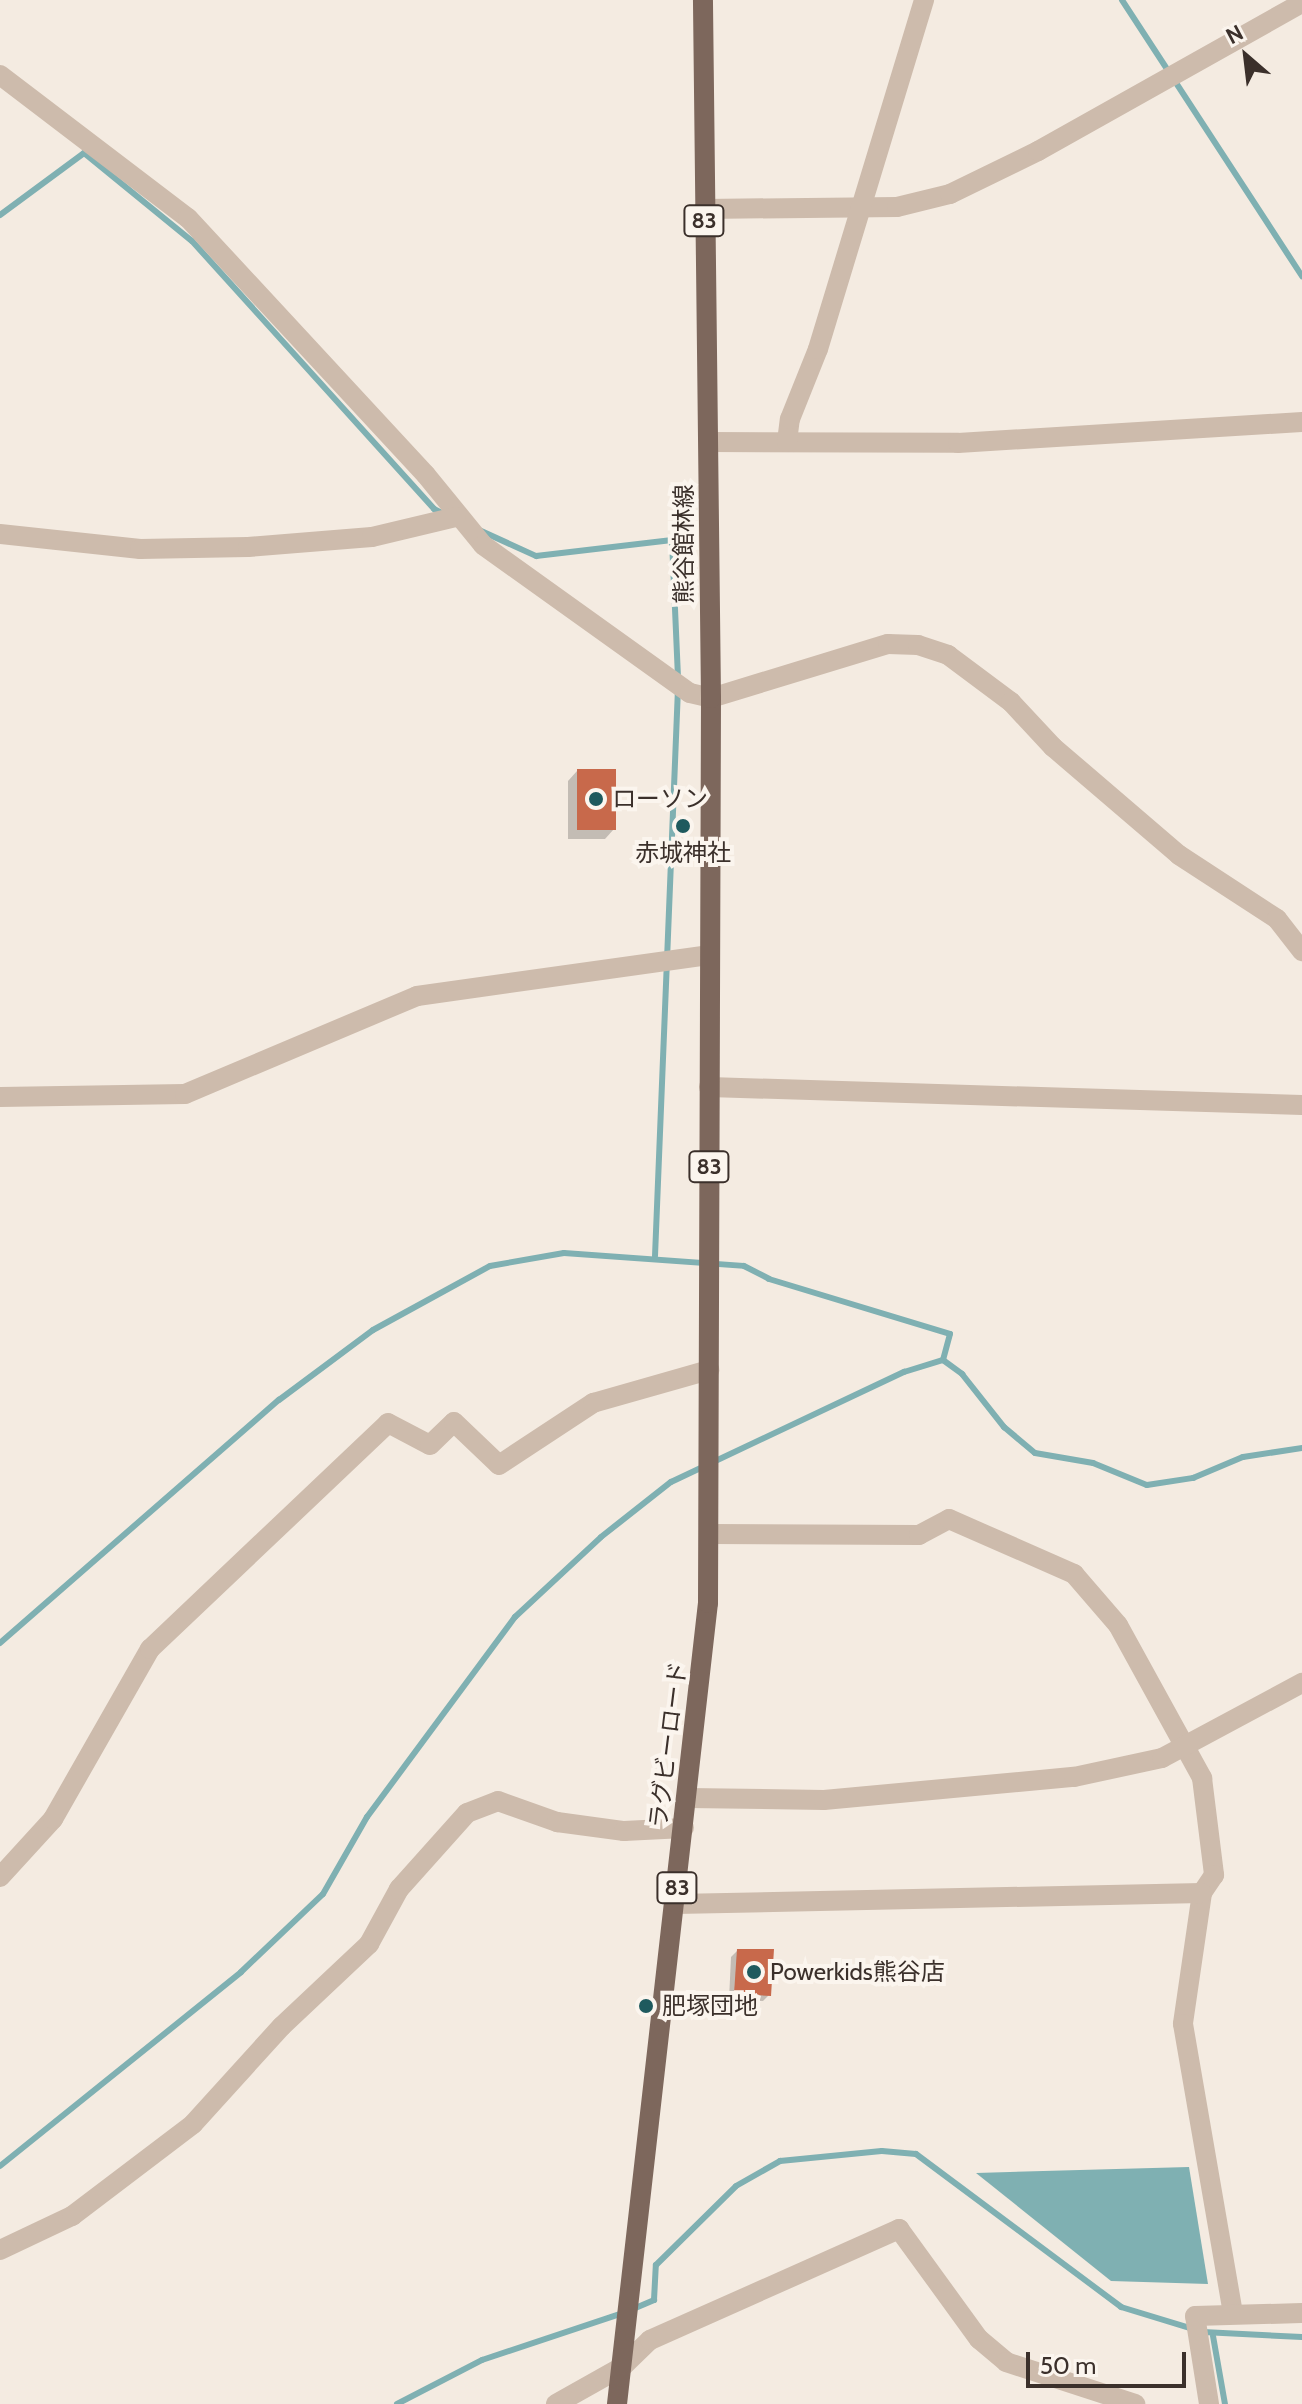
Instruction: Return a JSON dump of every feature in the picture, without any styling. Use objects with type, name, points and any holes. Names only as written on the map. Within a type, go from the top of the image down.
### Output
[{"type":"main road","name":"熊谷館林線","points":[[703,0],[711,698],[709,1087]]},
{"type":"main road","name":"ラグビーロード","points":[[617,2404],[702,1683],[710,1534],[709,1087]]},
{"type":"street","points":[[787,442],[790,419],[818,349],[857,207],[924,0]]},
{"type":"street","points":[[704,209],[897,207],[950,194],[1302,3]]},
{"type":"street","points":[[0,75],[188,218],[416,464],[456,517],[530,583],[690,693],[711,698],[888,644],[918,645],[948,655],[1011,702],[1053,747],[1179,855],[1277,919],[1302,951]]},
{"type":"street","points":[[709,442],[958,443],[1302,422]]},
{"type":"street","points":[[0,534],[140,549],[248,547],[372,537],[456,517]]},
{"type":"street","points":[[0,1097],[185,1094],[417,996],[708,955]]},
{"type":"street","points":[[709,1087],[1302,1105]]},
{"type":"street","points":[[0,1877],[53,1819],[150,1649],[388,1423],[430,1445],[454,1422],[499,1465],[593,1403],[709,1370]]},
{"type":"street","points":[[710,1534],[919,1535],[949,1519],[1074,1574],[1118,1625],[1202,1778],[1214,1875],[1202,1893],[1183,2024],[1233,2314]]},
{"type":"street","points":[[688,1798],[824,1800],[1016,1785],[1074,1777],[1185,1748],[1302,1683]]},
{"type":"street","points":[[0,2250],[72,2216],[193,2124],[282,2026],[369,1944],[399,1889],[467,1813],[498,1801],[557,1822],[624,1831],[684,1828]]},
{"type":"street","points":[[676,1904],[1202,1893]]},
{"type":"street","points":[[556,2404],[622,2367],[650,2340],[899,2229],[979,2339],[1006,2362],[1135,2404]]},
{"type":"street","points":[[1209,2404],[1195,2317],[1302,2313]]},
{"type":"water","points":[[1189,2167],[1208,2284],[1111,2281],[976,2173]]},
{"type":"building","name":"ローソン","points":[[577,769],[616,769],[616,830],[577,830]]},
{"type":"building","name":"Powerkids熊谷店","points":[[737,1949],[774,1949],[771,1996],[734,1994]]},
{"type":"waterway","points":[[1122,0],[1302,276]]},
{"type":"waterway","points":[[0,215],[84,153],[192,241],[434,509],[444,514]]},
{"type":"waterway","points":[[479,530],[536,556],[672,540],[678,677]]},
{"type":"waterway","points":[[655,1256],[678,688]]},
{"type":"waterway","points":[[0,1643],[279,1400],[373,1330],[490,1266],[564,1253],[744,1266],[769,1279],[950,1334],[943,1360]]},
{"type":"waterway","points":[[943,1360],[962,1374],[1004,1427],[1035,1453],[1093,1463],[1147,1485],[1193,1478],[1243,1457],[1302,1448]]},
{"type":"waterway","points":[[0,2166],[241,1972],[323,1894],[367,1817],[515,1617],[601,1537],[671,1482],[904,1372],[943,1360]]},
{"type":"waterway","points":[[633,2309],[654,2300],[656,2265],[736,2186],[780,2161],[882,2151],[916,2154],[1121,2307],[1193,2329]]},
{"type":"waterway","points":[[397,2404],[482,2360],[623,2313]]},
{"type":"waterway","points":[[1203,2332],[1302,2337]]},
{"type":"waterway","points":[[1213,2336],[1225,2404]]},
{"type":"place","name":"ローソン","points":[[596,799]]},
{"type":"place","name":"赤城神社","points":[[683,826]]},
{"type":"place","name":"Powerkids熊谷店","points":[[754,1972]]},
{"type":"place","name":"肥塚団地","points":[[646,2006]]}]
